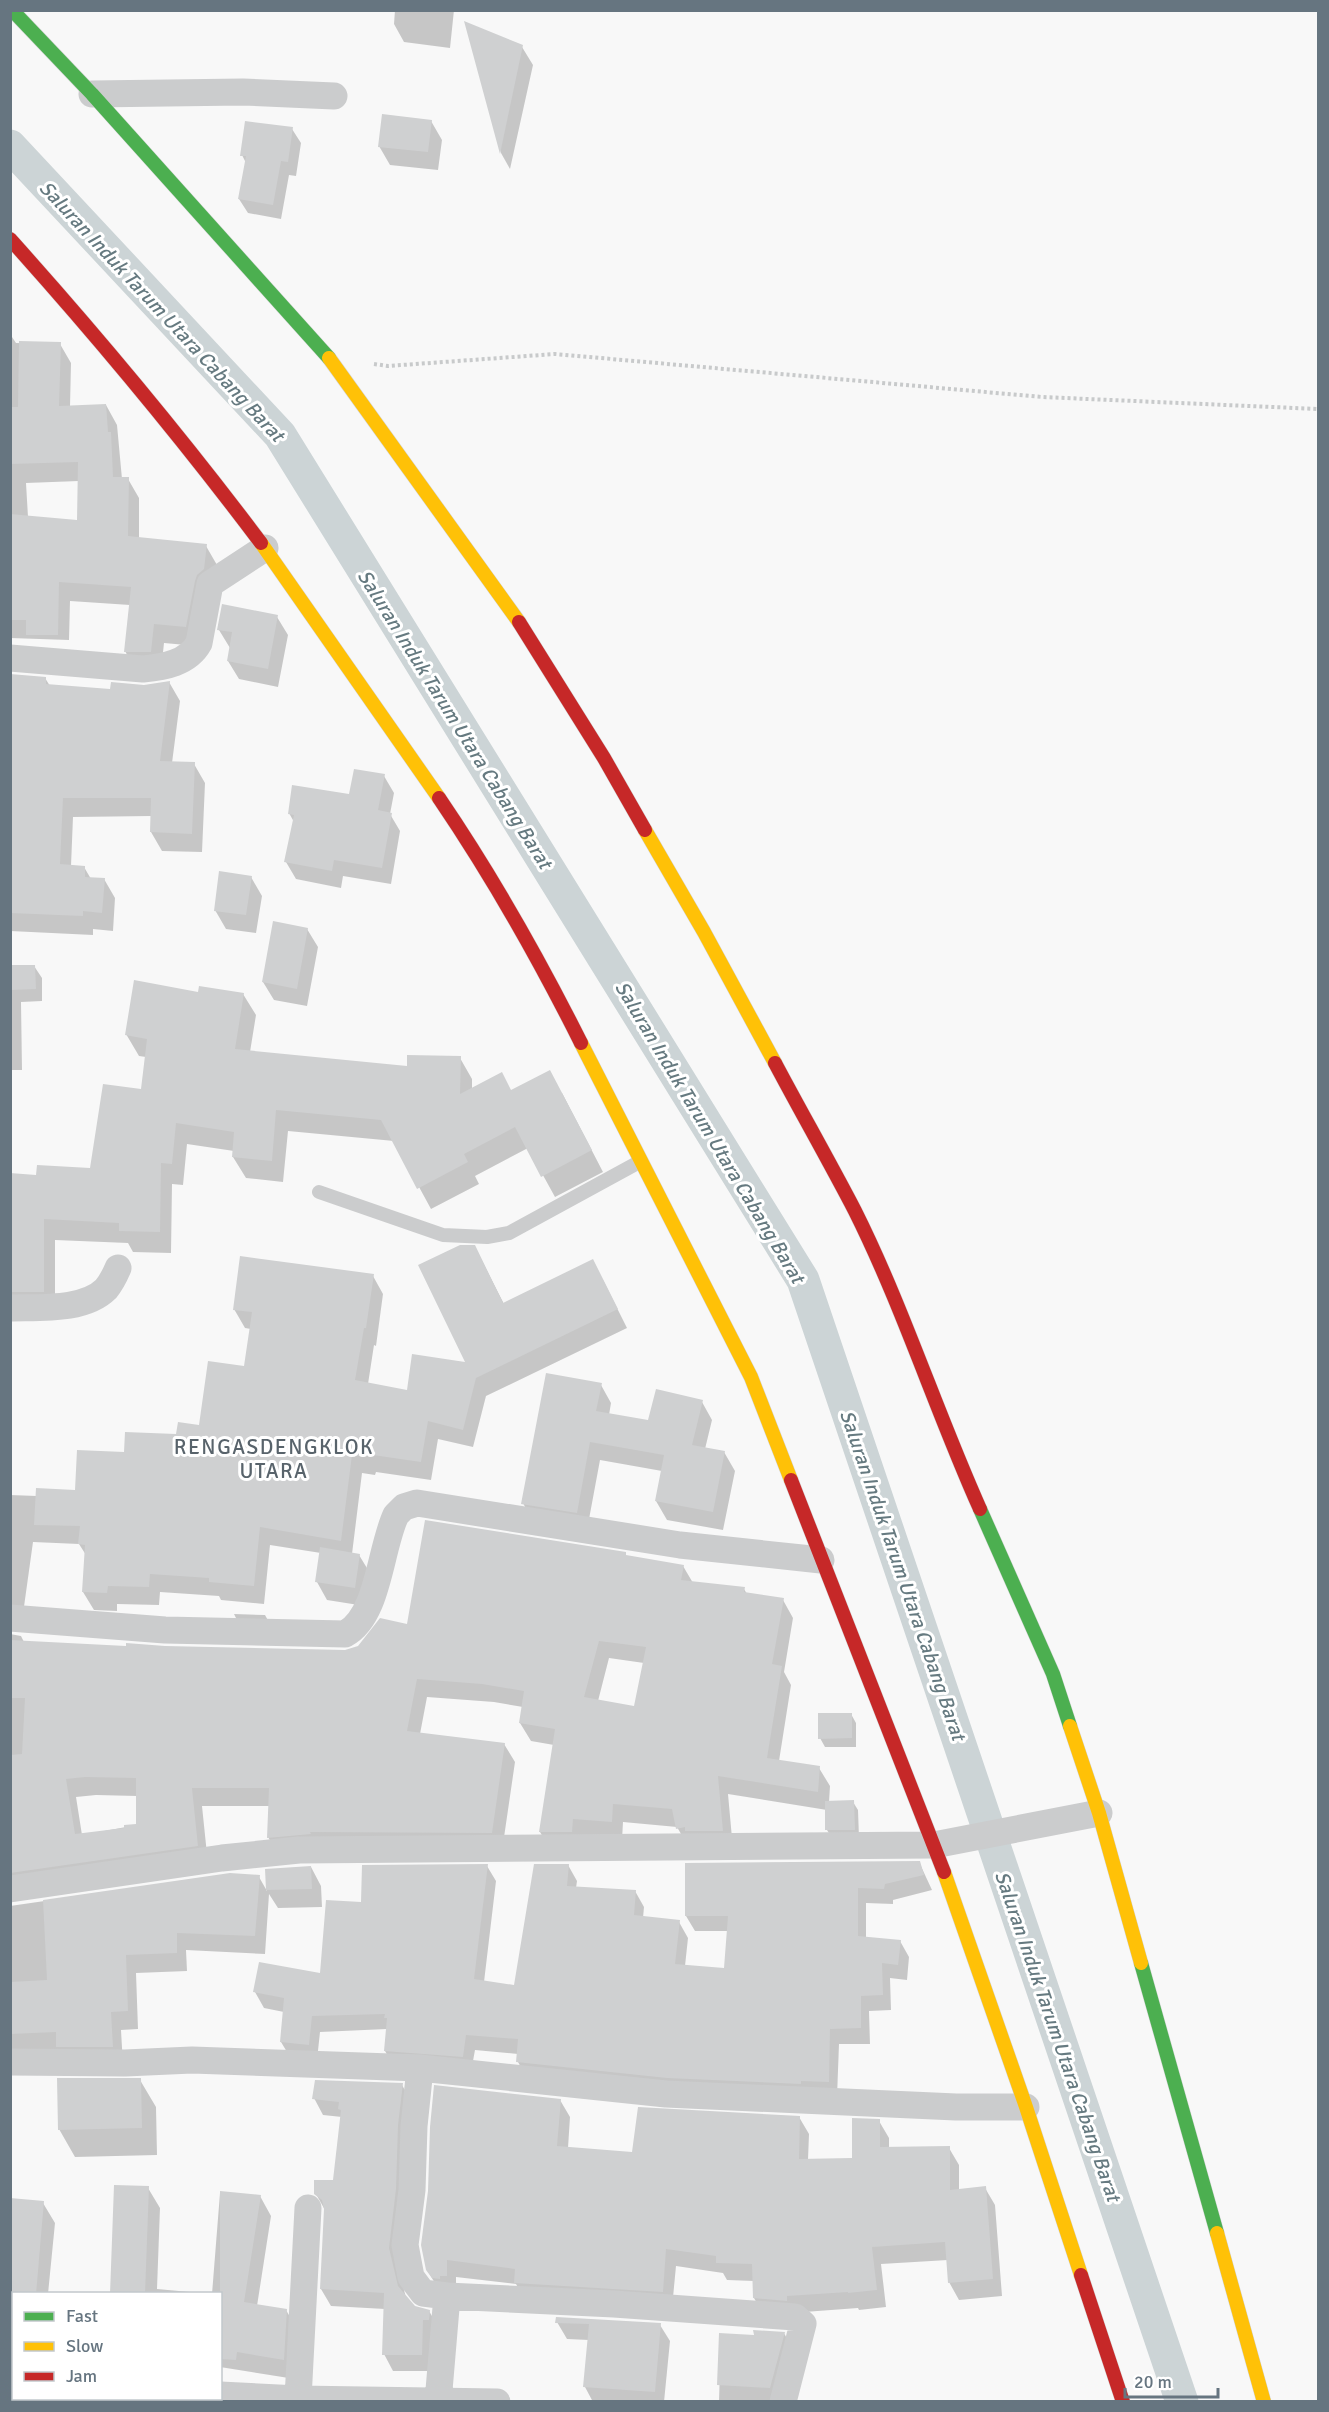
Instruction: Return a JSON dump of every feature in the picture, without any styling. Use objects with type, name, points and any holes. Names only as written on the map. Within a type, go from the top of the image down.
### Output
[{"type":"street","points":[[12,10],[92,94],[328,358],[524,629],[604,758],[704,932],[855,1212],[904,1324],[956,1456],[1053,1674],[1100,1813],[1264,2402]]},
{"type":"street","points":[[92,94],[243,92],[334,96]]},
{"type":"street","points":[[10,239],[74,310],[218,486],[265,548],[461,831],[554,989],[752,1377],[895,1752],[946,1843],[1026,2107],[1123,2402]]},
{"type":"street","points":[[10,658],[142,669],[157,668],[181,660],[199,643],[208,589],[212,581],[265,548]]},
{"type":"street","points":[[10,1308],[74,1304],[92,1299],[106,1288],[118,1268]]},
{"type":"street","points":[[10,1618],[165,1630],[345,1634],[356,1628],[368,1607],[396,1515],[404,1507],[417,1503],[680,1545],[821,1560]]},
{"type":"street","points":[[10,1889],[222,1858],[299,1850],[946,1843],[1100,1813]]},
{"type":"street","points":[[10,2062],[125,2063],[192,2060],[420,2068],[666,2094],[956,2107],[1026,2107]]},
{"type":"street","points":[[420,2068],[414,2126],[412,2190],[405,2245],[414,2284],[423,2293],[795,2317],[803,2324],[783,2402]]},
{"type":"street","points":[[298,2399],[308,2208]]},
{"type":"street","points":[[438,2401],[447,2296]]},
{"type":"street","points":[[222,2395],[298,2399],[497,2402]]},
{"type":"lane","points":[[319,1192],[443,1236],[487,1237],[509,1233],[641,1161]]},
{"type":"path","points":[[328,358],[388,366],[555,354],[1042,397],[1318,409]]},
{"type":"building","points":[[464,21],[523,45],[500,154]]},
{"type":"building","points":[[382,114],[432,120],[428,152],[378,147]]},
{"type":"building","points":[[245,121],[293,127],[288,162],[281,161],[273,205],[238,199],[246,156],[240,156]]},
{"type":"building","points":[[19,341],[61,342],[59,406],[106,404],[108,432],[111,432],[113,477],[129,477],[128,536],[207,544],[204,569],[197,575],[195,581],[186,627],[154,624],[151,652],[124,652],[131,587],[59,582],[58,635],[26,635],[26,620],[10,620],[10,514],[77,520],[78,462],[10,464],[10,407],[18,407]]},
{"type":"building","points":[[222,604],[278,615],[268,669],[227,661],[232,632],[217,630]]},
{"type":"building","points":[[10,674],[46,677],[46,684],[110,689],[111,682],[144,685],[170,681],[160,761],[195,762],[192,834],[150,832],[151,798],[63,798],[60,864],[85,866],[85,877],[105,878],[102,913],[83,911],[83,916],[10,913]]},
{"type":"building","points":[[354,769],[385,774],[378,810],[392,813],[382,868],[334,860],[332,871],[284,862],[294,815],[288,814],[292,785],[349,794]]},
{"type":"building","points":[[219,871],[252,876],[246,915],[214,911]]},
{"type":"building","points":[[273,921],[308,928],[297,989],[262,982]]},
{"type":"building","points":[[10,965],[35,965],[36,989],[10,990]]},
{"type":"building","points":[[134,980],[198,992],[199,986],[244,993],[235,1049],[407,1066],[407,1055],[461,1056],[460,1094],[502,1072],[511,1090],[550,1070],[592,1150],[541,1177],[515,1127],[464,1154],[468,1162],[417,1189],[381,1120],[276,1110],[272,1161],[232,1157],[234,1132],[176,1123],[172,1164],[161,1163],[160,1232],[119,1231],[119,1223],[44,1219],[44,1292],[10,1292],[10,1173],[36,1175],[37,1165],[90,1168],[103,1084],[141,1089],[147,1039],[125,1035]]},
{"type":"building","points":[[460,1245],[475,1245],[503,1303],[593,1259],[618,1309],[476,1378],[463,1430],[428,1421],[421,1462],[366,1454],[365,1457],[352,1455],[341,1541],[260,1527],[254,1586],[209,1582],[209,1578],[150,1574],[149,1587],[108,1586],[107,1593],[82,1592],[85,1545],[78,1544],[80,1526],[34,1525],[36,1488],[75,1490],[77,1450],[124,1452],[125,1432],[176,1434],[178,1422],[199,1425],[208,1361],[244,1366],[252,1312],[233,1310],[240,1256],[374,1274],[355,1380],[407,1390],[412,1354],[465,1362],[418,1265]]},
{"type":"building","points":[[546,1373],[602,1383],[596,1411],[648,1420],[656,1389],[703,1400],[692,1445],[725,1451],[713,1512],[655,1501],[664,1455],[590,1442],[577,1513],[521,1504]]},
{"type":"building","points":[[425,1520],[626,1552],[626,1555],[684,1565],[681,1580],[745,1587],[744,1592],[784,1598],[772,1664],[782,1666],[767,1758],[820,1766],[818,1792],[718,1776],[723,1831],[685,1831],[685,1827],[676,1829],[672,1809],[613,1804],[612,1822],[573,1819],[572,1832],[539,1832],[555,1729],[519,1723],[524,1691],[482,1684],[417,1679],[407,1731],[505,1743],[492,1833],[310,1832],[311,1834],[267,1838],[269,1788],[192,1788],[198,1846],[10,1873],[10,1755],[22,1754],[25,1698],[10,1698],[10,1640],[126,1646],[126,1643],[345,1650],[358,1646],[380,1618],[407,1624]],"holes":[[[599,1641],[646,1647],[634,1706],[584,1697]],[[136,1778],[136,1824],[124,1825],[124,1828],[75,1834],[66,1779]]]},
{"type":"building","points":[[320,1547],[360,1554],[355,1588],[315,1582]]},
{"type":"building","points":[[818,1713],[852,1713],[852,1738],[818,1739]]},
{"type":"building","points":[[854,1800],[855,1830],[825,1830],[825,1801]]},
{"type":"building","points":[[920,1861],[924,1875],[885,1884],[884,1889],[858,1888],[858,1936],[901,1940],[898,1965],[882,1963],[883,1995],[861,1996],[861,2028],[830,2029],[829,2082],[801,2081],[801,2084],[667,2078],[516,2062],[518,2039],[466,2035],[463,2057],[384,2051],[387,2018],[384,2018],[385,2014],[312,2016],[309,2045],[280,2042],[284,1998],[253,1992],[259,1962],[320,1973],[326,1900],[361,1902],[362,1865],[488,1864],[474,1979],[514,1985],[534,1864],[569,1864],[567,1886],[636,1890],[634,1915],[680,1920],[675,1964],[724,1968],[728,1916],[685,1916],[685,1863]]},
{"type":"building","points":[[311,1866],[312,1889],[266,1890],[265,1869]]},
{"type":"building","points":[[230,1873],[260,1875],[255,1936],[177,1933],[177,1953],[126,1955],[128,2011],[111,2012],[113,2047],[56,2047],[56,2032],[10,2034],[10,1982],[47,1980],[43,1900]]},
{"type":"building","points":[[57,2078],[141,2078],[142,2128],[58,2130]]},
{"type":"building","points":[[315,2080],[403,2083],[398,2125],[396,2189],[389,2248],[398,2286],[415,2306],[430,2310],[429,2320],[423,2320],[422,2355],[382,2355],[384,2293],[320,2289],[324,2209],[322,2200],[314,2194],[314,2180],[333,2180],[341,2110],[338,2109],[339,2102],[312,2099]]},
{"type":"building","points":[[434,2085],[561,2099],[557,2146],[632,2152],[638,2107],[800,2116],[799,2159],[852,2158],[852,2118],[880,2119],[880,2147],[950,2146],[950,2190],[986,2186],[993,2279],[948,2283],[945,2242],[872,2247],[877,2290],[787,2296],[787,2301],[753,2298],[752,2264],[716,2263],[716,2256],[666,2249],[663,2292],[514,2283],[515,2269],[447,2260],[447,2276],[440,2276],[440,2279],[432,2278],[426,2270],[421,2245],[428,2191]]},
{"type":"building","points":[[114,2185],[149,2186],[145,2292],[110,2292]]},
{"type":"building","points":[[220,2191],[261,2195],[244,2302],[287,2309],[284,2360],[237,2352],[236,2360],[222,2359],[222,2292],[220,2292]]},
{"type":"building","points":[[10,2198],[44,2201],[36,2292],[12,2292],[10,2294]]},
{"type":"building","points":[[556,2317],[661,2323],[655,2392],[583,2387],[589,2324],[555,2323]]},
{"type":"building","points":[[753,2330],[785,2332],[770,2388],[717,2385],[719,2333],[754,2335]]},
{"type":"waterway","name":"Saluran Induk Tarum Utara Cabang Barat","points":[[10,146],[280,435],[803,1280],[1182,2402]]},
{"type":"traffic: fast","points":[[12,10],[92,94],[329,358]]},
{"type":"traffic: fast","points":[[980,1509],[1053,1674],[1070,1726]]},
{"type":"traffic: fast","points":[[1141,1963],[1217,2233]]},
{"type":"traffic: slow","points":[[329,358],[519,622]]},
{"type":"traffic: slow","points":[[261,543],[439,798]]},
{"type":"traffic: slow","points":[[645,830],[704,932],[775,1063]]},
{"type":"traffic: slow","points":[[581,1043],[751,1377],[791,1480]]},
{"type":"traffic: slow","points":[[1070,1726],[1099,1813],[1141,1963]]},
{"type":"traffic: slow","points":[[944,1872],[1026,2107],[1081,2275]]},
{"type":"traffic: slow","points":[[1217,2233],[1264,2402]]},
{"type":"traffic: jam","points":[[10,239],[139,388],[261,543]]},
{"type":"traffic: jam","points":[[519,622],[604,758],[645,830]]},
{"type":"traffic: jam","points":[[439,798],[478,857],[514,918],[581,1043]]},
{"type":"traffic: jam","points":[[775,1063],[872,1247],[980,1509]]},
{"type":"traffic: jam","points":[[791,1480],[944,1872]]},
{"type":"traffic: jam","points":[[1081,2275],[1123,2402]]},
{"type":"district","name":"RENGASDENGKLOK UTARA","points":[[274,1459]]}]
